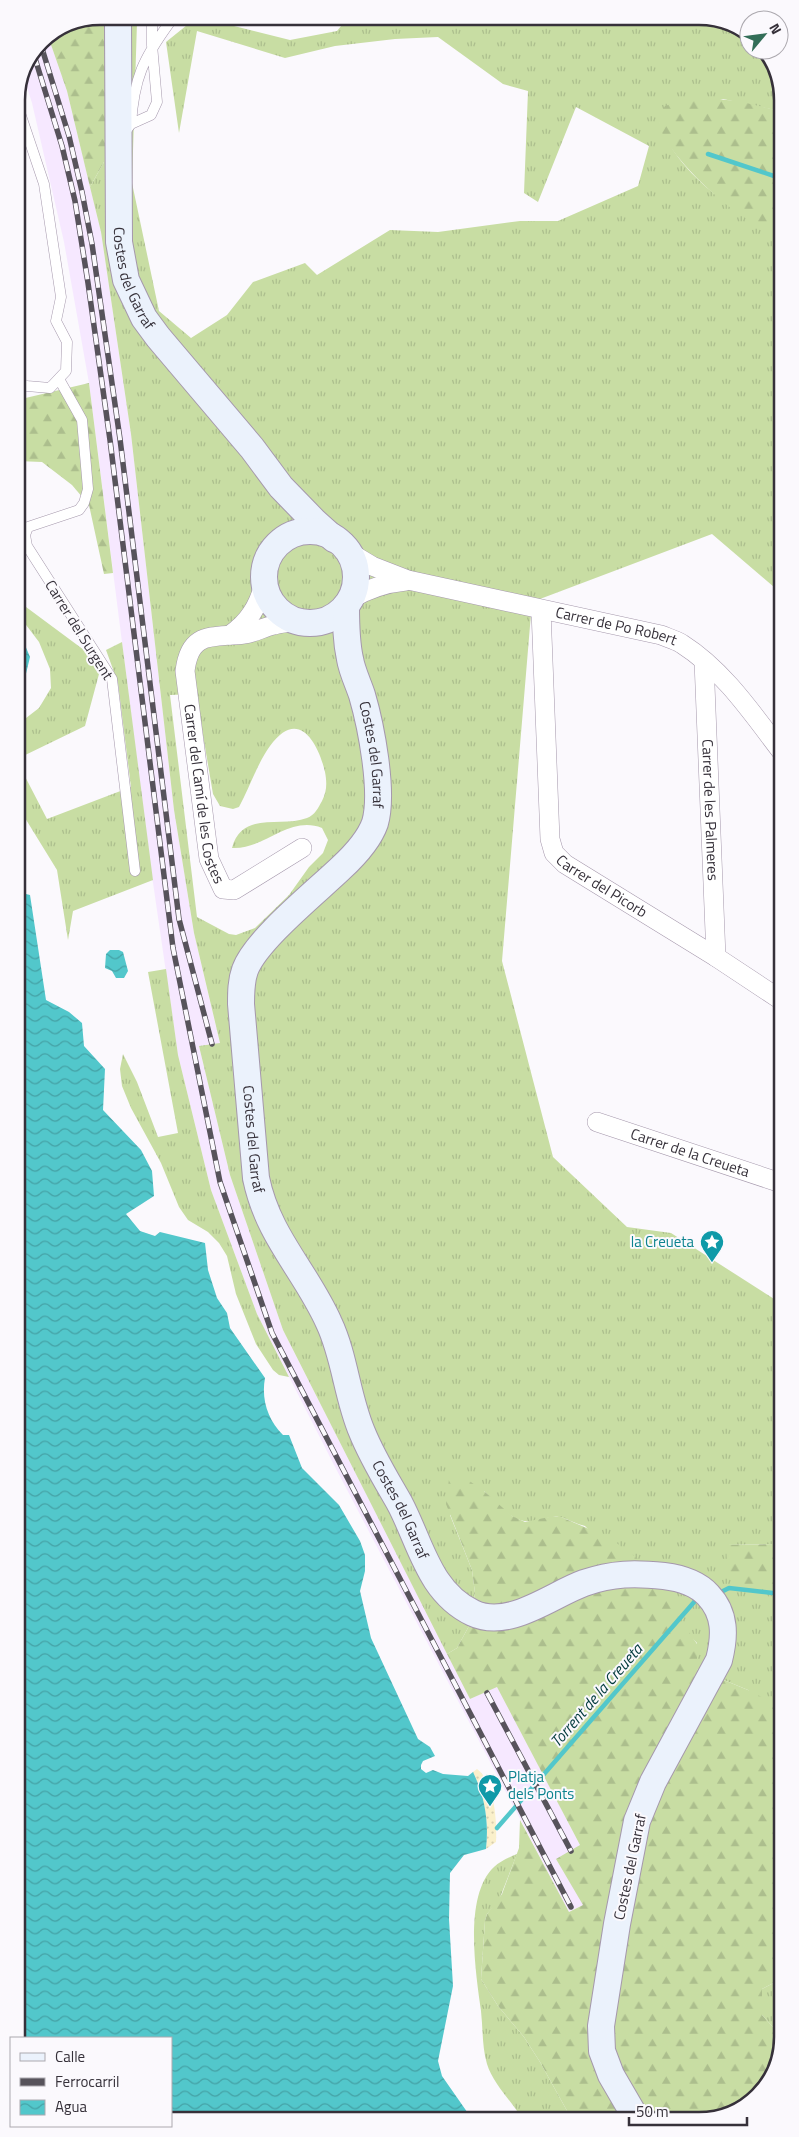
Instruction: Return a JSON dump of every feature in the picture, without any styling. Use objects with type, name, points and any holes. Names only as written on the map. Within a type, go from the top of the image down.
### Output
[{"type":"main road","name":"Costes del Garraf","points":[[118,25],[125,132],[119,242],[126,280],[133,298],[144,318],[158,337],[257,454],[281,487],[315,522],[341,545]]},
{"type":"main road","points":[[274,549],[289,536],[302,532],[322,533],[341,545],[353,562],[356,574],[355,587],[348,602],[329,619],[303,622],[285,616],[275,608],[268,597],[264,585],[265,566],[274,549],[282,522],[284,506],[281,487]]},
{"type":"main road","name":"Costes del Garraf","points":[[348,602],[346,639],[350,661],[362,696],[375,763],[378,796],[375,822],[366,840],[350,859],[261,944],[245,970],[241,987],[241,1004],[256,1178],[260,1199],[275,1234],[325,1313],[333,1331],[349,1394],[362,1433],[402,1507],[428,1566],[451,1600],[476,1614],[490,1618],[508,1616],[583,1584],[608,1577],[635,1573],[674,1578],[690,1583],[703,1589],[716,1604],[723,1624],[723,1644],[719,1660],[653,1782],[637,1821],[600,2026],[602,2051],[611,2075],[633,2112]]},
{"type":"main road","name":"Costes del Garraf","points":[[303,622],[338,646],[350,661]]},
{"type":"street","name":"Carrer de Po Robert","points":[[341,545],[372,566],[408,580],[661,635],[681,644],[734,690],[774,742]]},
{"type":"street","name":"Carrer de Po Robert","points":[[348,602],[370,588],[387,582],[408,580]]},
{"type":"street","points":[[230,635],[240,628],[254,612],[264,585]]},
{"type":"street","name":"Carrer del Picorb","points":[[541,610],[550,839],[554,852],[565,864],[716,957],[774,996]]},
{"type":"street","points":[[230,635],[246,634],[272,625],[303,622]]},
{"type":"street","name":"Carrer del Camí de les Costes","points":[[230,635],[211,636],[197,644],[190,652],[184,672],[208,859],[223,889],[234,890],[302,848]]},
{"type":"street","name":"Carrer de les Palmeres","points":[[704,662],[716,957]]},
{"type":"street","name":"Carrer de la Creueta","points":[[597,1122],[774,1180]]},
{"type":"lane","points":[[125,132],[151,115],[157,102],[152,25]]},
{"type":"lane","points":[[125,132],[135,86],[152,45],[168,25]]},
{"type":"lane","points":[[25,130],[45,194],[61,298],[56,321],[67,342],[66,372],[50,388],[25,385]]},
{"type":"lane","name":"Carrer del Surgent","points":[[59,379],[82,420],[88,489],[84,503],[79,510],[28,528],[25,535],[26,546],[112,679],[135,871]]},
{"type":"shaded area","points":[[51,44],[67,91],[101,232],[131,434],[174,810],[194,933],[220,1044],[199,1046],[230,1175],[283,1330],[470,1699],[497,1686],[580,1845],[583,1905],[569,1912],[334,1465],[257,1314],[211,1190],[178,1055],[150,862],[89,383],[64,242],[27,87],[28,81],[40,54]]},
{"type":"green space","points":[[106,25],[137,25],[132,183],[159,311],[191,338],[227,315],[253,282],[305,263],[317,275],[390,230],[438,232],[520,221],[558,221],[638,186],[649,146],[576,107],[538,202],[524,193],[528,91],[503,84],[438,37],[395,39],[335,46],[285,58],[197,31],[179,133],[166,42],[187,25],[230,25],[290,40],[337,31],[342,25],[704,25],[714,26],[739,37],[739,60],[762,60],[771,81],[774,110],[723,99],[659,120],[676,154],[707,187],[744,213],[774,223],[774,587],[712,534],[532,602],[502,961],[553,1157],[627,1227],[671,1233],[774,1299],[774,1544],[727,1545],[762,1589],[774,1595],[774,1720],[748,1690],[697,1669],[697,1643],[585,1526],[559,1517],[550,1517],[536,1521],[520,1520],[507,1513],[484,1491],[450,1515],[472,1570],[475,1593],[469,1626],[457,1648],[447,1654],[283,1330],[230,1175],[199,1046],[220,1043],[194,933],[174,810],[131,434],[101,232],[90,187],[104,162]],"holes":[[[196,694],[213,794],[220,806],[233,809],[239,807],[265,753],[280,735],[289,729],[298,729],[312,740],[322,761],[326,783],[325,794],[316,811],[307,818],[297,821],[254,824],[244,829],[237,836],[232,848],[255,844],[287,829],[310,825],[322,828],[328,840],[323,853],[309,867],[289,895],[255,928],[236,935],[229,934],[197,917],[170,695]]]},
{"type":"green space","points":[[106,25],[110,118],[104,162],[90,187],[67,91],[51,44],[71,31],[85,26]]},
{"type":"green space","points":[[693,97],[738,101],[774,110],[774,224],[753,221],[742,216],[713,193],[682,162],[662,132],[659,120],[665,106]]},
{"type":"green space","points":[[89,383],[113,573],[104,574],[89,505],[72,485],[42,462],[25,461],[25,398]]},
{"type":"green space","points":[[25,606],[84,650],[99,674],[85,726],[25,755],[25,719],[39,708],[51,688],[50,669],[39,642],[25,624]]},
{"type":"green space","points":[[122,642],[153,880],[73,911],[68,940],[57,870],[25,818],[25,776],[47,819],[131,787],[118,683],[106,650]]},
{"type":"green space","points":[[166,969],[178,1055],[211,1190],[257,1314],[289,1377],[279,1375],[273,1370],[256,1344],[236,1294],[227,1256],[219,1243],[208,1232],[188,1220],[179,1207],[161,1163],[131,1108],[122,1086],[120,1069],[123,1054],[137,1082],[158,1137],[178,1133],[148,972]]},
{"type":"green space","points":[[462,1476],[484,1491],[512,1516],[525,1522],[549,1517],[561,1517],[610,1538],[642,1562],[697,1644],[697,1669],[748,1690],[771,1702],[774,1709],[774,1983],[762,1989],[762,2015],[774,2028],[773,2052],[759,2083],[741,2099],[732,2104],[718,2109],[699,2112],[568,2112],[524,2037],[498,2006],[481,1979],[485,1921],[487,1914],[502,1894],[519,1848],[520,1820],[569,1912],[583,1905],[556,1859],[580,1845],[497,1687],[470,1699],[447,1654],[457,1648],[469,1626],[475,1593],[472,1570],[446,1504],[449,1479]]},
{"type":"green space","points":[[774,1544],[774,1596],[728,1577],[726,1545]]},
{"type":"green space","points":[[517,1854],[499,1900],[487,1914],[481,1979],[498,2006],[524,2037],[568,2112],[518,2112],[498,2085],[485,2058],[475,1957],[475,1916],[478,1897],[484,1880],[496,1865]]},
{"type":"green space","points":[[774,1983],[774,2028],[762,2015],[762,1989]]},
{"type":"sand","name":"Platja dels Ponts","points":[[477,1769],[488,1783],[494,1803],[496,1842],[486,1849],[485,1809],[481,1791],[473,1772]]},
{"type":"water","points":[[25,645],[30,657],[25,678]]},
{"type":"water","points":[[25,894],[30,895],[46,1000],[69,1012],[82,1023],[84,1046],[105,1069],[103,1110],[141,1150],[152,1171],[154,1196],[126,1214],[140,1231],[155,1236],[160,1232],[205,1243],[208,1270],[217,1298],[227,1313],[230,1328],[265,1378],[265,1402],[273,1423],[283,1435],[289,1435],[302,1468],[339,1505],[360,1541],[365,1555],[365,1571],[360,1591],[371,1638],[418,1739],[430,1747],[435,1756],[423,1761],[421,1769],[426,1773],[433,1770],[443,1774],[468,1776],[473,1772],[477,1781],[485,1809],[486,1849],[464,1855],[450,1873],[449,1919],[453,1986],[438,2061],[442,2076],[467,2112],[172,2112],[172,2037],[25,2037]]},
{"type":"water","points":[[110,950],[123,952],[128,971],[124,978],[116,978],[112,971],[105,968],[106,954]]},
{"type":"waterway","points":[[708,154],[774,176]]},
{"type":"waterway","name":"Torrent de la Creueta","points":[[723,1591],[729,1588],[774,1593]]},
{"type":"waterway","name":"Torrent de la Creueta","points":[[497,1828],[695,1601]]},
{"type":"railway","points":[[43,51],[69,136],[92,244],[120,439],[179,919],[212,1044]]},
{"type":"railway","points":[[36,61],[62,146],[75,201],[110,440],[173,948],[220,1182],[272,1333],[571,1907]]},
{"type":"railway","points":[[487,1693],[571,1851]]},
{"type":"place","name":"la Creueta","points":[[712,1263]]},
{"type":"place","name":"Platja dels Ponts","points":[[490,1807]]}]
